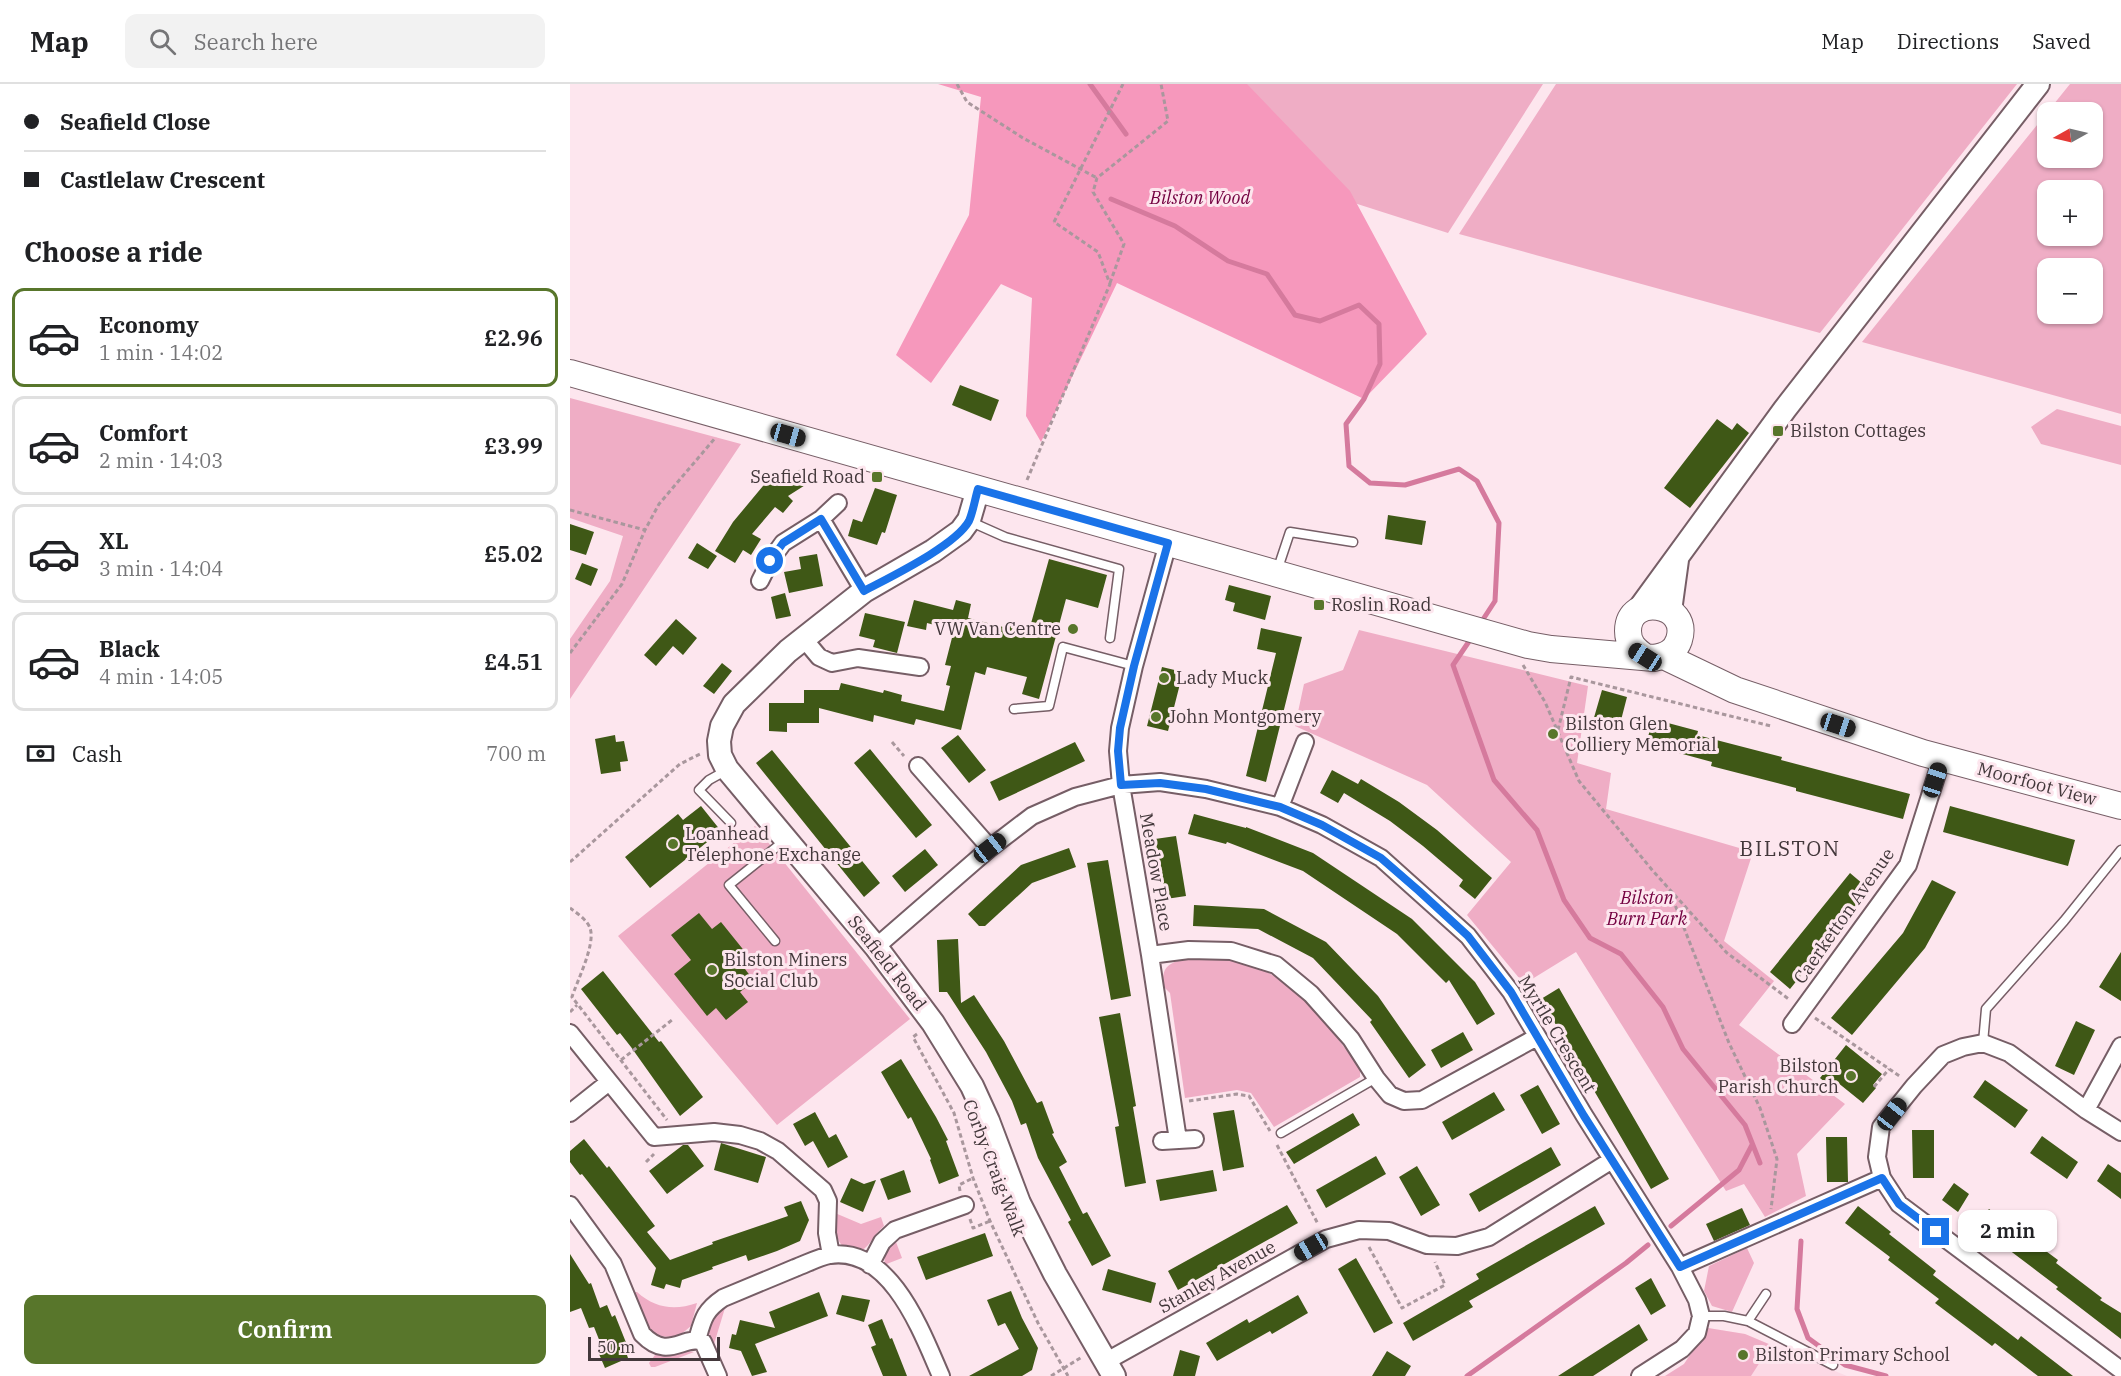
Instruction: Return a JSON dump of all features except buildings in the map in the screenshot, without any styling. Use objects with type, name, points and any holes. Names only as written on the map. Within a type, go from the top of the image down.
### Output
[{"type":"main road","points":[[570,373],[1018,501],[1551,649],[1654,657],[1671,652],[1680,636],[1680,626],[1670,611],[1659,606],[1647,606],[1632,619],[1577,651]]},
{"type":"main road","points":[[1632,619],[1629,639],[1632,645],[1635,650],[1654,657]]},
{"type":"main road","name":"Moorfoot View","points":[[1680,636],[1714,679]]},
{"type":"main road","name":"Moorfoot View","points":[[1654,657],[1774,704],[1942,758],[2121,806]]},
{"type":"street","points":[[1632,619],[1785,410],[2038,84]]},
{"type":"street","points":[[724,762],[719,741],[722,726],[734,704],[788,651],[864,591],[933,551],[961,531],[969,520],[978,489]]},
{"type":"street","points":[[760,581],[770,561],[783,543],[821,519],[838,503]]},
{"type":"street","points":[[821,519],[864,591]]},
{"type":"street","name":"Meadow Place","points":[[1168,543],[1134,666],[1118,751],[1121,785],[1172,1104],[1170,1141],[1195,1138]]},
{"type":"street","points":[[1670,611],[1677,559]]},
{"type":"street","points":[[804,639],[819,657],[832,663],[858,658],[920,667]]},
{"type":"street","points":[[1280,807],[1305,742]]},
{"type":"street","name":"Caerketton Avenue","points":[[1792,1024],[1908,865],[1942,758]]},
{"type":"street","name":"Seafield Road","points":[[724,762],[876,946],[933,1023],[972,1086],[988,1121],[1019,1203],[1055,1274],[1105,1362]]},
{"type":"street","points":[[918,766],[990,848]]},
{"type":"street","name":"Myrtle Crescent","points":[[876,946],[990,848],[1032,816],[1075,797],[1121,785],[1160,783],[1206,789],[1280,807],[1322,825],[1381,858],[1468,936],[1511,992],[1612,1160],[1680,1267],[1697,1300],[1701,1316]]},
{"type":"street","points":[[1150,955],[1189,950],[1232,951],[1276,965],[1311,994],[1344,1032],[1390,1095],[1404,1101],[1422,1100],[1537,1037]]},
{"type":"street","points":[[570,1033],[654,1137],[714,1132],[740,1135],[778,1151],[823,1190],[828,1201],[827,1233],[831,1255]]},
{"type":"street","points":[[2121,1132],[2086,1110],[2008,1053],[1983,1043],[1963,1047],[1943,1055],[1914,1086],[1881,1127],[1877,1157],[1882,1178],[1899,1204],[2121,1370]]},
{"type":"street","points":[[2086,1110],[2121,1046]]},
{"type":"street","points":[[570,1113],[609,1082]]},
{"type":"street","name":"Stanley Avenue","points":[[1105,1362],[1326,1239],[1359,1230],[1389,1231],[1427,1245],[1456,1246],[1489,1237],[1612,1160]]},
{"type":"street","points":[[1680,1267],[1882,1178]]},
{"type":"street","points":[[570,1205],[613,1264],[642,1334],[651,1343],[662,1347],[678,1346],[697,1340],[703,1342],[718,1376]]},
{"type":"street","points":[[870,1265],[882,1242],[895,1230],[965,1205]]},
{"type":"street","points":[[697,1340],[704,1315],[709,1307],[723,1298],[831,1255],[851,1256],[870,1265],[885,1276],[907,1302],[940,1376]]},
{"type":"street","points":[[1640,1376],[1682,1349],[1697,1333],[1701,1316]]},
{"type":"lane","points":[[969,520],[1005,537],[1119,569],[1110,638]]},
{"type":"lane","points":[[1276,573],[1290,532],[1353,542]]},
{"type":"lane","points":[[1014,709],[1049,706],[1063,647],[1134,666]]},
{"type":"lane","points":[[724,762],[699,790],[731,823]]},
{"type":"lane","points":[[775,941],[729,885],[787,838]]},
{"type":"lane","points":[[1983,1043],[1986,1009],[2064,921],[2121,850]]},
{"type":"lane","points":[[1281,1133],[1376,1078]]},
{"type":"lane","points":[[1748,1321],[1766,1294]]},
{"type":"lane","points":[[1701,1316],[1724,1316],[1748,1321],[1833,1365]]},
{"type":"path","points":[[957,84],[968,102],[1023,138],[1097,178]]},
{"type":"path","points":[[1110,285],[1098,252],[1054,222],[1123,84]]},
{"type":"path","points":[[1018,501],[1110,285],[1124,244],[1093,192],[1097,178],[1168,121],[1161,84]]},
{"type":"path","points":[[570,653],[622,584],[659,504],[708,446],[735,420]]},
{"type":"path","points":[[570,510],[645,530]]},
{"type":"path","points":[[1486,632],[1545,702],[1579,781],[1670,890],[1727,953],[1803,1010],[1914,1086]]},
{"type":"path","points":[[1558,732],[1571,677],[1776,728]]},
{"type":"path","points":[[570,862],[680,764],[701,754],[724,762]]},
{"type":"path","points":[[1670,890],[1729,1043],[1760,1108],[1777,1159],[1770,1227]]},
{"type":"path","points":[[570,908],[580,915],[590,929],[591,944],[572,997],[678,1134],[646,1162]]},
{"type":"path","points":[[570,1011],[577,1005]]},
{"type":"path","points":[[621,1060],[672,1020]]},
{"type":"path","name":"Corby Craig Walk","points":[[933,1023],[913,1037],[954,1113],[974,1178],[995,1231],[1038,1323],[1068,1376]]},
{"type":"path","points":[[1874,1087],[1889,1070]]},
{"type":"path","points":[[1172,1104],[1237,1094],[1249,1096],[1270,1132]]},
{"type":"path","points":[[1276,1142],[1326,1239]]},
{"type":"path","points":[[1359,1230],[1402,1308],[1446,1285],[1427,1245]]},
{"type":"path","points":[[1051,1376],[1064,1368],[1105,1362]]},
{"type":"shaded area","name":"Bilston Primary School","points":[[1708,1328],[1745,1334],[1847,1376],[1665,1376],[1684,1364]]},
{"type":"green space","name":"Bilston Wood","points":[[938,84],[1247,84],[1350,191],[1427,334],[1364,399],[1117,283],[1041,442],[1026,416],[1032,298],[1001,284],[931,383],[896,355],[969,215],[981,97]]},
{"type":"green space","points":[[1241,84],[1543,84],[1448,233],[1348,201]]},
{"type":"green space","points":[[1556,84],[2017,84],[1820,333],[1459,234]]},
{"type":"green space","points":[[2070,84],[2121,84],[2121,414],[1862,342],[2037,125],[2037,168],[2103,168],[2103,102],[2055,102]]},
{"type":"green space","points":[[570,398],[741,444],[570,699],[570,639],[610,581],[623,536],[570,518]]},
{"type":"green space","points":[[2057,409],[2121,426],[2121,465],[2041,444],[2031,427]]},
{"type":"green space","name":"Bilston Burn Park","points":[[1359,630],[1588,686],[1577,763],[1611,773],[1606,809],[1753,852],[1724,941],[1774,981],[1739,1025],[1845,1104],[1797,1154],[1806,1196],[1765,1217],[1744,1184],[1726,1191],[1576,952],[1524,984],[1467,915],[1511,862],[1427,785],[1295,726],[1304,684],[1343,670]]},
{"type":"green space","points":[[755,826],[910,1019],[777,1125],[618,936]]},
{"type":"green space","points":[[1186,958],[1223,959],[1251,966],[1271,974],[1289,986],[1305,1000],[1333,1032],[1360,1068],[1360,1077],[1274,1127],[1251,1093],[1237,1090],[1185,1098],[1170,993],[1163,986],[1163,979],[1167,967]]},
{"type":"green space","points":[[835,1213],[861,1224],[881,1217],[884,1226],[861,1251],[845,1249],[837,1236]]},
{"type":"green space","points":[[896,1242],[902,1258],[884,1265],[886,1250]]},
{"type":"green space","points":[[1747,1248],[1754,1263],[1732,1312],[1712,1306],[1704,1291],[1709,1266]]},
{"type":"green space","points":[[633,1292],[665,1307],[680,1307],[697,1303],[691,1326],[679,1336],[658,1335],[648,1328]]},
{"type":"green space","points":[[725,1308],[714,1344],[707,1330],[717,1311]]},
{"type":"green space","name":"Bilston Primary School","points":[[1708,1328],[1745,1334],[1771,1345],[1751,1376],[1665,1376],[1684,1364]]},
{"type":"green space","points":[[694,1352],[655,1367],[651,1367],[649,1363],[655,1355]]},
{"type":"waterway","points":[[1090,84],[1126,134]]},
{"type":"waterway","points":[[1111,199],[1175,226],[1228,261],[1267,274],[1295,315],[1320,321],[1359,305],[1379,324],[1380,364],[1364,399],[1346,424],[1349,466],[1370,483],[1405,485],[1459,469],[1477,481],[1499,523],[1495,601],[1480,624]]},
{"type":"waterway","points":[[1472,637],[1453,665],[1494,780],[1537,830],[1564,900],[1590,938],[1621,954],[1663,1007],[1683,1049],[1745,1125],[1760,1163]]},
{"type":"waterway","points":[[1671,1226],[1739,1170],[1752,1145]]},
{"type":"waterway","points":[[1801,1241],[1797,1309],[1808,1338],[1845,1365],[1886,1376]]},
{"type":"waterway","points":[[1467,1376],[1648,1245]]},
{"type":"place","name":"Bilston Cottages","points":[[1778,431]]},
{"type":"place","name":"Seafield Road","points":[[877,477]]},
{"type":"place","name":"Roslin Road","points":[[1319,605]]},
{"type":"place","name":"VW Van Centre","points":[[1073,629]]},
{"type":"place","name":"Lady Muck","points":[[1164,678]]},
{"type":"place","name":"John Montgomery","points":[[1156,717]]},
{"type":"place","name":"Bilston Glen Colliery Memorial","points":[[1553,734]]},
{"type":"place","name":"Loanhead Telephone Exchange","points":[[673,844]]},
{"type":"place","name":"Bilston Miners Social Club","points":[[712,970]]},
{"type":"place","name":"Bilston Parish Church","points":[[1851,1076]]},
{"type":"place","name":"Bilston Primary School","points":[[1743,1355]]},
{"type":"district","name":"BILSTON","points":[[1790,849]]},
{"type":"route","points":[[770,561],[783,543],[821,519],[864,591],[933,551],[961,531],[969,520],[978,489],[1168,543],[1134,666],[1120,728],[1118,751],[1121,785],[1160,783],[1206,789],[1280,807],[1322,825],[1381,858],[1468,936],[1511,992],[1584,1116],[1680,1267],[1882,1178],[1899,1204],[1936,1232]]}]
